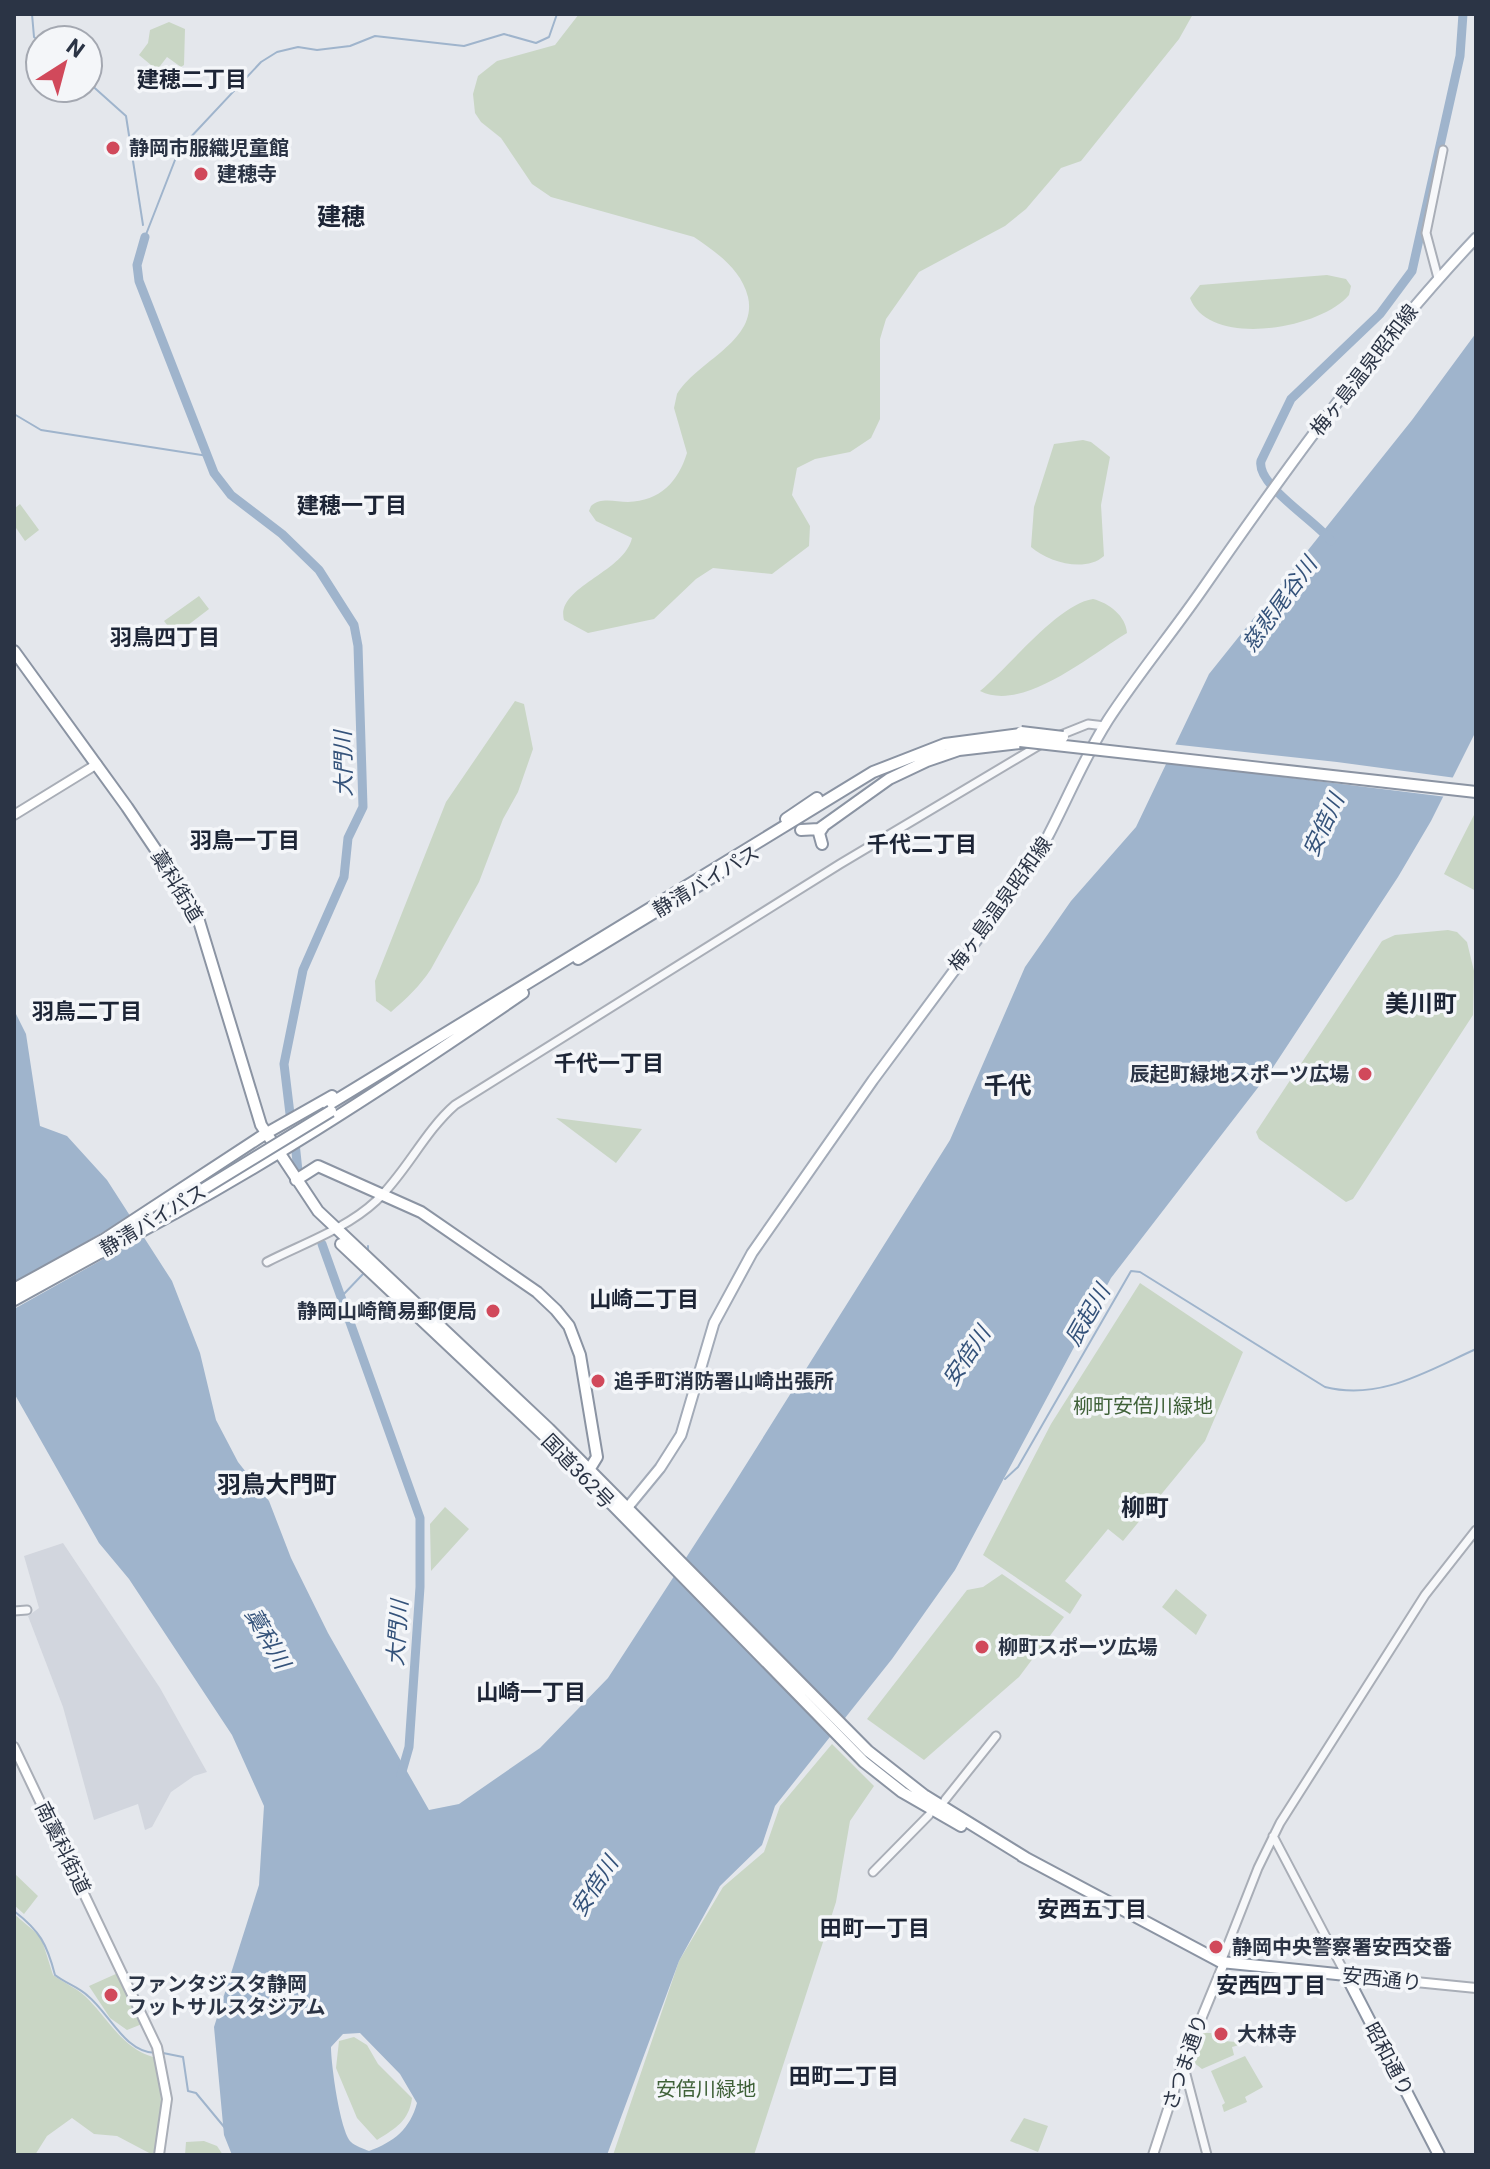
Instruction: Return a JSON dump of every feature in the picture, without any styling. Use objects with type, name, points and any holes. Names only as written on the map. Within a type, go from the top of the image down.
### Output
[{"type":"highway","name":"藁科街道","points":[[14,651],[97,764],[195,908],[265,1134],[276,1153]]},
{"type":"highway","points":[[802,822],[816,830],[889,779],[927,761],[959,750],[1020,737]]},
{"type":"highway","name":"静清バイパス","points":[[14,1300],[537,980],[909,762],[954,748],[1020,737],[1035,742],[1476,792]]},
{"type":"highway","points":[[786,819],[875,764],[945,739],[1066,738],[1476,786]]},
{"type":"highway","points":[[822,844],[819,833],[825,825]]},
{"type":"highway","points":[[99,1248],[235,1178],[276,1153],[427,1059],[537,980]]},
{"type":"highway","name":"静清バイパス","points":[[329,1108],[511,993],[537,980]]},
{"type":"highway","points":[[99,1248],[265,1134],[482,1006],[511,993]]},
{"type":"highway","name":"国道362号","points":[[276,1153],[331,1230],[589,1470],[626,1513]]},
{"type":"highway","name":"国道362号","points":[[276,1153],[295,1190],[331,1230],[626,1513],[864,1762],[1026,1858],[1221,1962]]},
{"type":"highway","name":"国道362号","points":[[296,1180],[318,1166],[421,1212],[537,1292],[564,1318],[573,1335],[583,1371],[597,1457],[589,1470]]},
{"type":"highway","name":"静清バイパス","points":[[14,1289],[99,1248]]},
{"type":"highway","name":"昭和通り","points":[[1346,1975],[1439,2155]]},
{"type":"main road","name":"梅ヶ島温泉昭和線","points":[[626,1513],[681,1435],[714,1323],[752,1253],[873,1080],[1030,869],[1105,726],[1267,496],[1438,278],[1476,238]]},
{"type":"main road","points":[[14,815],[97,764]]},
{"type":"main road","name":"南藁科街道","points":[[14,1747],[161,2058],[166,2110],[159,2155]]},
{"type":"main road","name":"安西通り","points":[[1221,1962],[1476,1988]]},
{"type":"main road","name":"さつま通り","points":[[1153,2155],[1221,1962]]},
{"type":"street","points":[[1438,278],[1426,233],[1443,150]]},
{"type":"street","points":[[267,1262],[364,1211],[383,1193],[438,1121],[476,1091],[1005,765],[1081,726],[1105,726]]},
{"type":"street","name":"さつま通り","points":[[1221,1962],[1273,1836],[1425,1595],[1476,1530]]},
{"type":"street","points":[[14,1611],[27,1610]]},
{"type":"street","points":[[945,1800],[996,1736]]},
{"type":"street","points":[[873,1872],[929,1815]]},
{"type":"street","name":"昭和通り","points":[[1273,1836],[1346,1975]]},
{"type":"street","points":[[1183,2063],[1207,2155]]},
{"type":"shaded area","points":[[63,1543],[160,1688],[207,1772],[194,1776],[171,1792],[152,1827],[145,1830],[138,1804],[94,1820],[63,1707],[28,1616],[39,1608],[24,1556]]},
{"type":"green space","points":[[579,14],[1193,14],[1179,39],[1081,161],[1061,168],[1026,209],[1005,226],[919,272],[886,319],[880,339],[880,419],[871,438],[850,452],[815,459],[797,468],[792,495],[810,526],[809,546],[772,574],[713,568],[696,579],[654,619],[588,633],[564,620],[564,608],[579,589],[617,561],[632,538],[596,521],[589,511],[591,506],[604,501],[628,502],[649,498],[673,481],[687,453],[674,408],[677,394],[735,338],[749,312],[748,297],[740,278],[711,249],[694,237],[551,197],[532,184],[501,138],[475,113],[473,94],[478,76],[497,61],[555,45]]},
{"type":"green space","points":[[169,22],[185,29],[184,65],[181,67],[167,57],[157,70],[139,55],[148,43],[150,30]]},
{"type":"green space","points":[[1327,275],[1346,279],[1351,286],[1349,295],[1335,307],[1315,317],[1291,324],[1241,328],[1219,324],[1201,314],[1190,298],[1200,285]]},
{"type":"green space","points":[[1083,440],[1091,442],[1110,457],[1101,505],[1104,556],[1077,565],[1057,561],[1031,547],[1034,507],[1054,444]]},
{"type":"green space","points":[[20,504],[39,530],[25,541],[14,525],[14,509]]},
{"type":"green space","points":[[199,596],[209,609],[175,635],[164,621]]},
{"type":"green space","points":[[1093,599],[1116,611],[1124,621],[1127,633],[1076,667],[1036,688],[997,696],[980,691],[1049,624],[1079,603]]},
{"type":"green space","points":[[515,701],[524,704],[533,749],[518,792],[503,819],[479,882],[431,969],[391,1012],[376,1001],[375,981],[446,802]]},
{"type":"green space","points":[[1476,816],[1476,891],[1444,874]]},
{"type":"green space","name":"辰起町緑地スポーツ広場","points":[[1448,930],[1457,932],[1467,942],[1474,971],[1473,1015],[1353,1199],[1346,1202],[1259,1139],[1256,1132],[1382,941],[1395,935]]},
{"type":"green space","points":[[556,1118],[642,1129],[616,1163]]},
{"type":"green space","name":"柳町安倍川緑地","points":[[1140,1283],[1243,1352],[1205,1441],[1123,1541],[1108,1529],[1065,1581],[1082,1595],[1070,1614],[983,1555],[1051,1424]]},
{"type":"green space","points":[[445,1507],[469,1529],[431,1571],[430,1524]]},
{"type":"green space","name":"柳町スポーツ広場","points":[[1002,1574],[1064,1617],[1019,1677],[924,1760],[867,1719],[967,1590],[983,1587]]},
{"type":"green space","points":[[1176,1589],[1207,1615],[1196,1635],[1162,1607]]},
{"type":"green space","name":"安倍川緑地","points":[[832,1744],[874,1786],[850,1821],[836,1902],[754,2155],[613,2155],[679,1961],[723,1887],[764,1852],[780,1806]]},
{"type":"green space","points":[[14,1873],[38,1896],[24,1914],[14,1905]]},
{"type":"green space","points":[[14,1914],[41,1937],[53,1975],[85,1996],[125,2041],[153,2057],[161,2106],[153,2155],[117,2136],[94,2134],[72,2118],[47,2136],[35,2155],[14,2155]]},
{"type":"green space","name":"ファンタジスタ静岡 フットサルスタジアム","points":[[118,1973],[142,2024],[127,2030],[110,2018],[89,1986]]},
{"type":"green space","points":[[1203,2033],[1214,2033],[1214,2040],[1247,2043],[1232,2047],[1234,2055],[1202,2069],[1193,2062]]},
{"type":"green space","points":[[354,2037],[367,2045],[378,2064],[412,2098],[405,2118],[377,2140],[357,2118],[336,2068],[339,2041]]},
{"type":"green space","points":[[1245,2056],[1263,2087],[1245,2097],[1247,2102],[1224,2112],[1222,2105],[1225,2103],[1211,2071]]},
{"type":"green space","points":[[1024,2118],[1048,2126],[1038,2152],[1010,2141]]},
{"type":"green space","points":[[204,2141],[217,2146],[223,2155],[185,2155],[186,2142]]},
{"type":"water","points":[[1476,333],[1476,731],[1431,821],[1398,877],[1270,1072],[1111,1278],[955,1570],[892,1659],[775,1806],[762,1845],[720,1886],[679,1961],[607,2155],[232,2155],[224,2135],[214,2027],[259,1885],[264,1806],[232,1735],[129,1579],[99,1543],[14,1393],[14,1010],[26,1034],[40,1126],[67,1136],[107,1180],[172,1281],[200,1353],[216,1420],[238,1462],[269,1501],[291,1558],[328,1633],[429,1810],[459,1804],[540,1748],[608,1678],[950,1140],[1025,967],[1071,901],[1136,827],[1209,674],[1412,420]],"holes":[[[360,2033],[400,2074],[417,2103],[410,2120],[393,2139],[369,2151],[353,2143],[347,2135],[340,2112],[331,2047],[343,2034]]]},
{"type":"pier","points":[[1171,744],[1456,778],[1447,797],[1163,762]]},
{"type":"pier","points":[[134,1214],[148,1234],[14,1309],[14,1284]]},
{"type":"waterway","points":[[32,14],[33,24]]},
{"type":"waterway","points":[[145,237],[175,160],[188,140],[261,62],[277,52],[298,47],[317,50],[350,46],[375,36],[464,46],[504,34],[536,43],[549,37],[557,14]]},
{"type":"waterway","name":"慈悲尾谷川","points":[[1331,541],[1277,492],[1262,471],[1261,461],[1291,399],[1380,314],[1412,271],[1460,56],[1463,14]]},
{"type":"waterway","points":[[104,96],[126,116],[143,225]]},
{"type":"waterway","name":"大門川","points":[[145,237],[137,265],[139,281],[214,473],[231,495],[282,534],[319,570],[354,625],[358,646],[363,807],[348,838],[344,877],[303,970],[284,1064],[290,1114]]},
{"type":"waterway","points":[[14,414],[41,430],[208,456]]},
{"type":"waterway","name":"大門川","points":[[295,1143],[298,1171]]},
{"type":"waterway","name":"大門川","points":[[322,1244],[420,1518],[420,1587],[409,1747],[401,1775]]},
{"type":"waterway","points":[[368,1246],[368,1251]]},
{"type":"waterway","name":"辰起川","points":[[1005,1479],[1018,1467],[1131,1271],[1140,1272],[1325,1387],[1345,1390],[1384,1387],[1403,1382],[1476,1349]]},
{"type":"waterway","points":[[341,1297],[363,1274]]},
{"type":"waterway","points":[[14,1911],[41,1939],[55,1975],[96,2003],[118,2031],[135,2046],[156,2053]]},
{"type":"waterway","points":[[163,2053],[183,2057],[188,2091],[196,2093],[225,2128]]},
{"type":"place","name":"静岡市服織児童館","points":[[113,148]]},
{"type":"place","name":"建穂寺","points":[[201,174]]},
{"type":"place","name":"辰起町緑地スポーツ広場","points":[[1365,1074]]},
{"type":"place","name":"静岡山崎簡易郵便局","points":[[493,1311]]},
{"type":"place","name":"追手町消防署山崎出張所","points":[[598,1381]]},
{"type":"place","name":"柳町スポーツ広場","points":[[982,1647]]},
{"type":"place","name":"静岡中央警察署安西交番","points":[[1216,1947]]},
{"type":"place","name":"ファンタジスタ静岡 フットサルスタジアム","points":[[111,1995]]},
{"type":"place","name":"大林寺","points":[[1221,2034]]},
{"type":"district","name":"建穂二丁目","points":[[192,79]]},
{"type":"district","name":"建穂","points":[[341,217]]},
{"type":"district","name":"建穂一丁目","points":[[352,505]]},
{"type":"district","name":"羽鳥四丁目","points":[[165,637]]},
{"type":"district","name":"羽鳥一丁目","points":[[245,840]]},
{"type":"district","name":"千代二丁目","points":[[922,844]]},
{"type":"district","name":"美川町","points":[[1421,1004]]},
{"type":"district","name":"羽鳥二丁目","points":[[87,1011]]},
{"type":"district","name":"千代一丁目","points":[[609,1063]]},
{"type":"district","name":"千代","points":[[1008,1086]]},
{"type":"district","name":"山崎二丁目","points":[[644,1299]]},
{"type":"district","name":"羽鳥大門町","points":[[277,1485]]},
{"type":"district","name":"柳町","points":[[1145,1508]]},
{"type":"district","name":"山崎一丁目","points":[[531,1692]]},
{"type":"district","name":"安西五丁目","points":[[1092,1909]]},
{"type":"district","name":"田町一丁目","points":[[875,1928]]},
{"type":"district","name":"安西四丁目","points":[[1271,1985]]},
{"type":"district","name":"田町二丁目","points":[[844,2076]]},
{"type":"water label","name":"安倍川","points":[[1323,825]]},
{"type":"water label","name":"安倍川","points":[[966,1356]]},
{"type":"water label","name":"藁科川","points":[[268,1638]]},
{"type":"water label","name":"安倍川","points":[[594,1886]]}]
